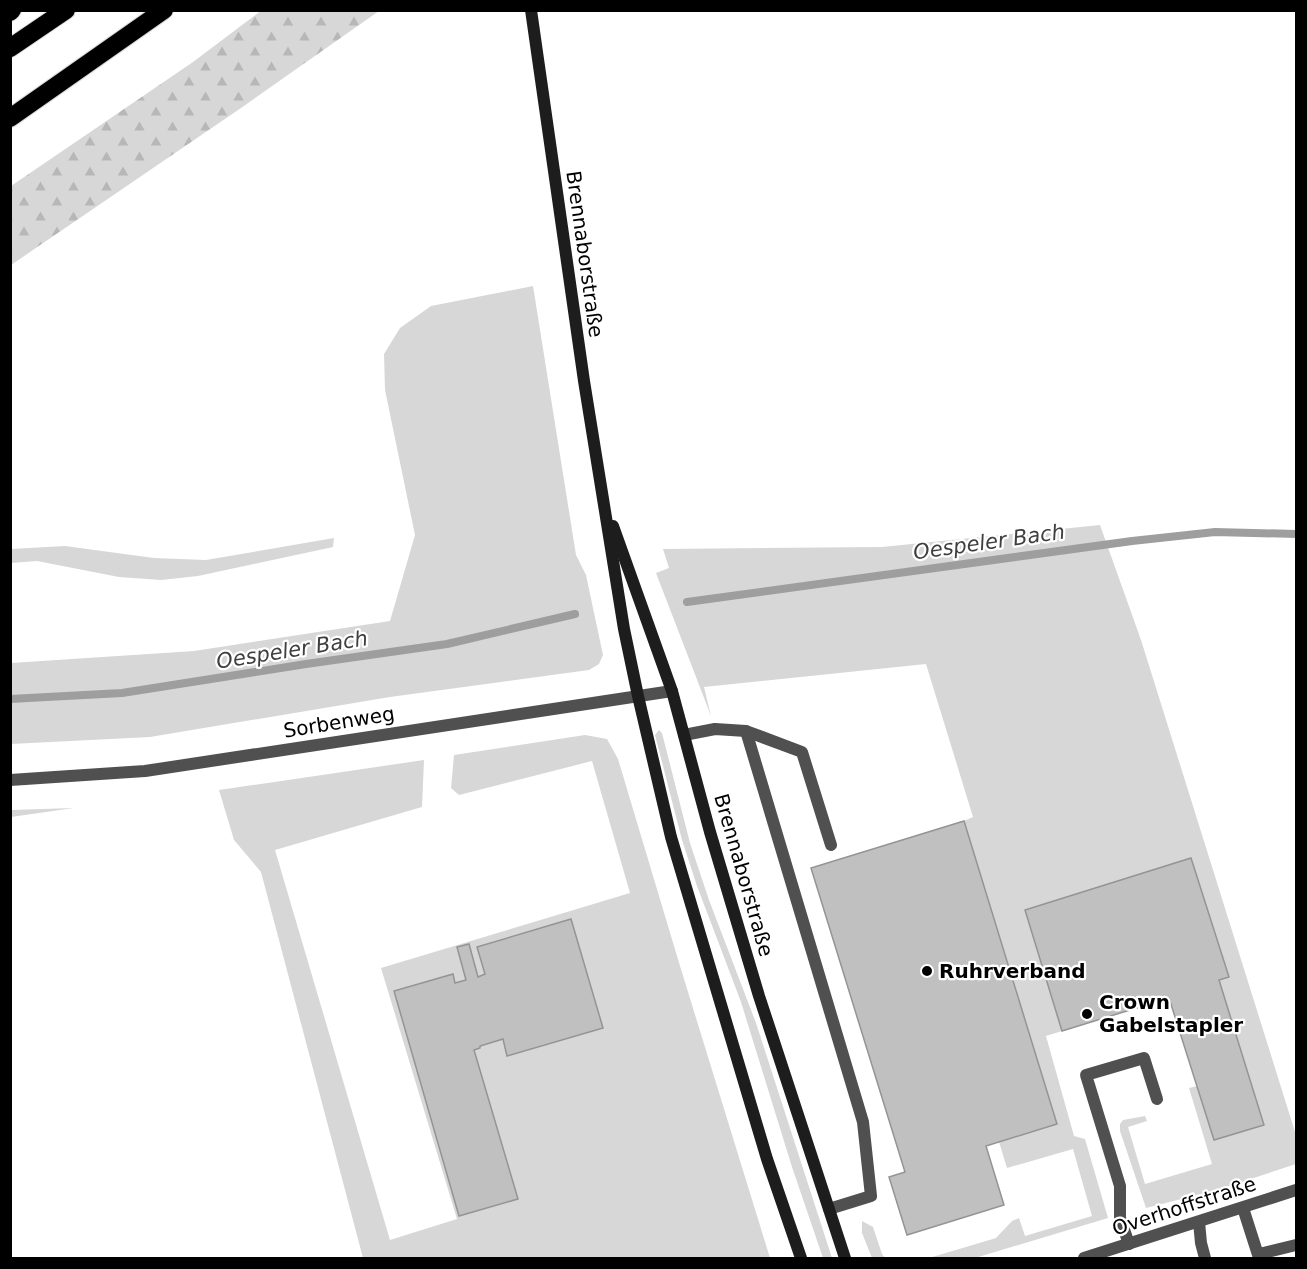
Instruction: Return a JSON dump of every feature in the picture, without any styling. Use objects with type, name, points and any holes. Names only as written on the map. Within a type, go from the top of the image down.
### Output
[{"type":"highway","points":[[10,48],[66,10]]},
{"type":"highway","points":[[10,118],[164,10]]},
{"type":"highway","points":[[10,128],[67,80]]},
{"type":"main road","name":"Brennaborstraße","points":[[531,10],[584,381],[624,629],[638,696],[670,837],[767,1159],[801,1258]]},
{"type":"main road","name":"Brennaborstraße","points":[[604,502],[672,691],[710,832],[759,996],[845,1258]]},
{"type":"street","name":"Sorbenweg","points":[[10,780],[145,771],[672,691]]},
{"type":"street","points":[[684,735],[715,729],[746,731],[802,752],[831,845]]},
{"type":"street","points":[[746,731],[863,1122],[871,1196],[829,1209]]},
{"type":"street","points":[[1129,1244],[1120,1218],[1120,1186],[1086,1076],[1144,1058],[1157,1099]]},
{"type":"street","name":"Overhoffstraße","points":[[1084,1258],[1296,1190]]},
{"type":"street","points":[[1243,1208],[1259,1256],[1296,1245]]},
{"type":"street","points":[[1199,1222],[1201,1243],[1206,1258]]},
{"type":"green space","points":[[262,10],[379,11],[11,265],[11,186],[193,62]]},
{"type":"green space","points":[[533,286],[576,555],[586,575],[603,655],[599,664],[589,670],[390,697],[150,737],[11,744],[11,663],[194,651],[390,621],[415,535],[385,390],[384,354],[400,328],[431,306]]},
{"type":"green space","points":[[1100,525],[1141,640],[1296,1135],[1296,1164],[1217,1190],[1146,1208],[1120,1131],[1120,1124],[1123,1120],[1145,1116],[1147,1121],[1128,1127],[1145,1184],[1212,1164],[1189,1088],[1197,1086],[1214,1140],[1264,1124],[1219,980],[1228,977],[1191,858],[1025,910],[1062,1031],[1046,1036],[1074,1136],[1085,1139],[1108,1218],[975,1258],[929,1258],[996,1238],[1012,1221],[1019,1218],[1025,1236],[1092,1216],[1073,1149],[1007,1168],[999,1142],[1057,1123],[964,821],[973,817],[926,664],[704,687],[711,716],[656,573],[669,568],[663,549],[882,547]]},
{"type":"green space","points":[[334,538],[333,547],[198,576],[161,580],[119,577],[37,561],[11,563],[11,549],[65,546],[154,558],[206,560]]},
{"type":"green space","points":[[659,730],[662,733],[690,843],[756,1023],[832,1258],[823,1258],[741,1002],[697,886],[682,840],[655,735]]},
{"type":"green space","points":[[585,735],[607,739],[618,759],[770,1258],[363,1258],[261,872],[234,840],[219,790],[424,760],[422,807],[275,850],[390,1240],[457,1219],[381,968],[630,893],[592,761],[459,795],[451,788],[454,755]]},
{"type":"green space","points":[[74,808],[11,817],[11,810]]},
{"type":"green space","points":[[862,1221],[873,1227],[885,1258],[872,1258],[862,1233]]},
{"type":"building","name":"Ruhrverband","points":[[964,821],[1057,1124],[986,1146],[1004,1205],[907,1235],[889,1177],[905,1172],[811,868]]},
{"type":"building","name":"Crown Gabelstapler","points":[[1191,858],[1229,977],[1219,980],[1264,1125],[1214,1140],[1169,998],[1062,1031],[1025,910]]},
{"type":"building","points":[[571,919],[603,1028],[507,1056],[503,1039],[474,1050],[518,1199],[459,1216],[394,991],[453,974],[455,983],[466,980],[457,947],[469,944],[478,977],[485,974],[477,947]]},
{"type":"waterway","name":"Oespeler Bach","points":[[687,602],[1132,541],[1215,532],[1296,534]]},
{"type":"waterway","name":"Oespeler Bach","points":[[10,699],[122,693],[447,644],[575,614]]},
{"type":"place","name":"Ruhrverband","points":[[927,971]]},
{"type":"place","name":"Crown Gabelstapler","points":[[1087,1014]]}]
